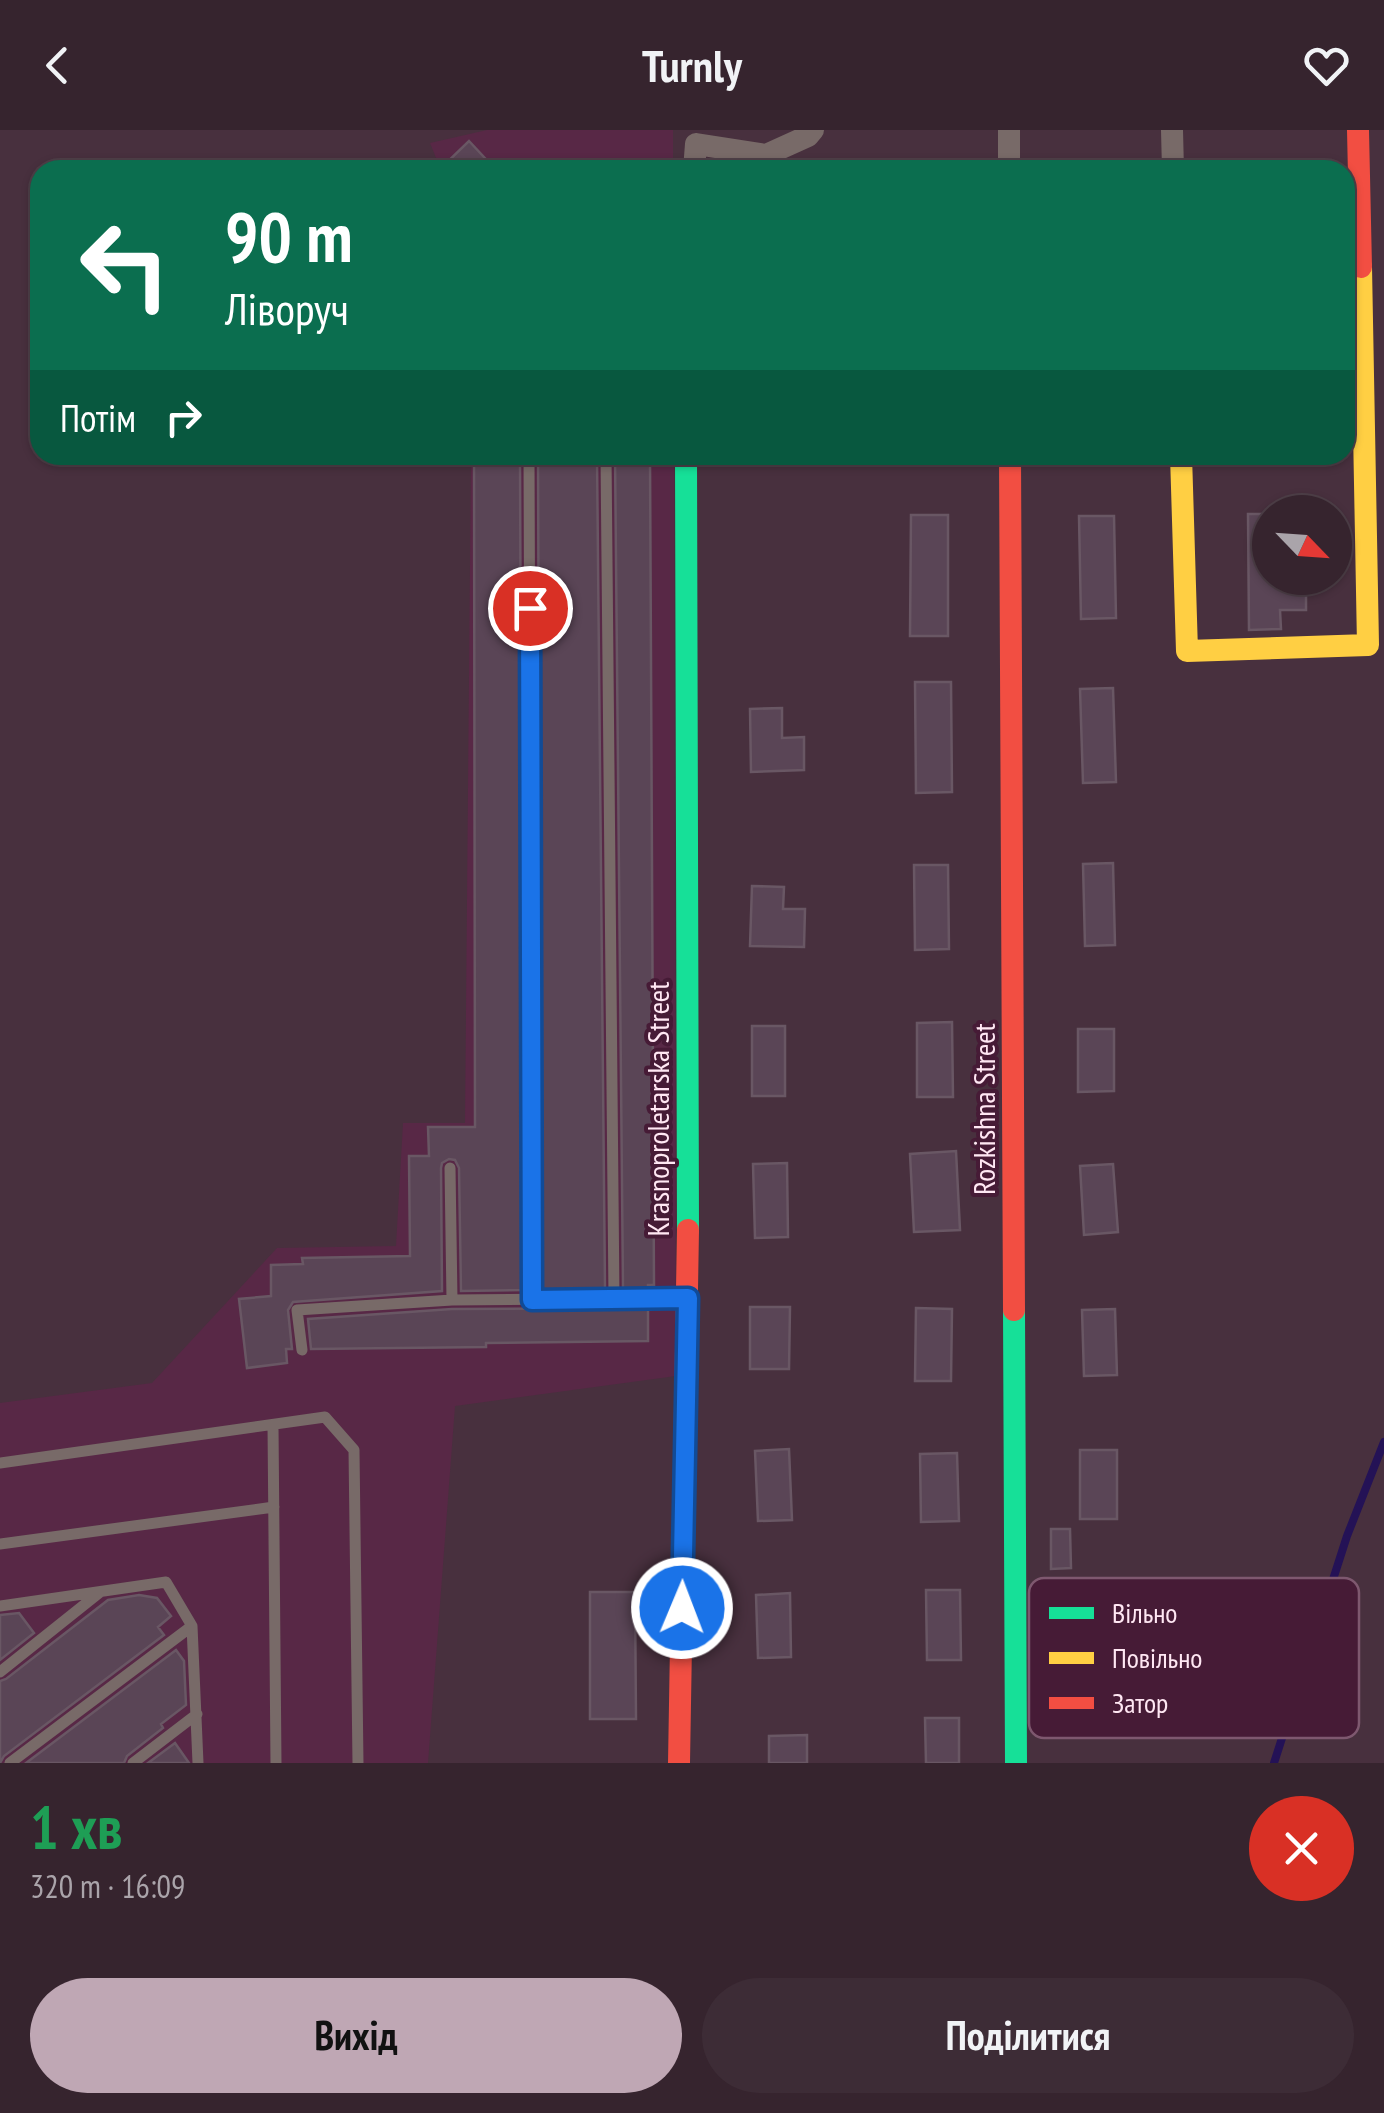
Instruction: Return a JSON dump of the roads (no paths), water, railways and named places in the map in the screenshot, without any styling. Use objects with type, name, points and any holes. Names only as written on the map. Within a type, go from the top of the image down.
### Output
[{"type":"street","points":[[697,137],[766,155],[814,130]]},
{"type":"street","points":[[1008,130],[1009,160]]},
{"type":"street","points":[[1172,130],[1173,160]]},
{"type":"street","points":[[1181,465],[1186,651],[1368,645],[1358,130]]},
{"type":"street","name":"Krasnoproletarska Street","points":[[679,1763],[688,1298],[686,465]]},
{"type":"street","name":"Rozkishna Street","points":[[1010,465],[1016,1763]]},
{"type":"lane","points":[[529,465],[532,1300]]},
{"type":"lane","points":[[606,465],[614,1299]]},
{"type":"lane","points":[[450,1168],[452,1300]]},
{"type":"lane","points":[[302,1350],[297,1310],[452,1300],[688,1298]]},
{"type":"lane","points":[[0,1462],[325,1418],[354,1450],[358,1763]]},
{"type":"lane","points":[[273,1425],[276,1763]]},
{"type":"lane","points":[[0,1544],[274,1507]]},
{"type":"lane","points":[[0,1606],[166,1582],[192,1626],[198,1763]]},
{"type":"lane","points":[[0,1672],[103,1591]]},
{"type":"lane","points":[[10,1763],[192,1626]]},
{"type":"lane","points":[[133,1763],[196,1714]]},
{"type":"waterway","points":[[1333,1578],[1384,1442]]},
{"type":"waterway","points":[[1274,1763],[1282,1738]]}]
